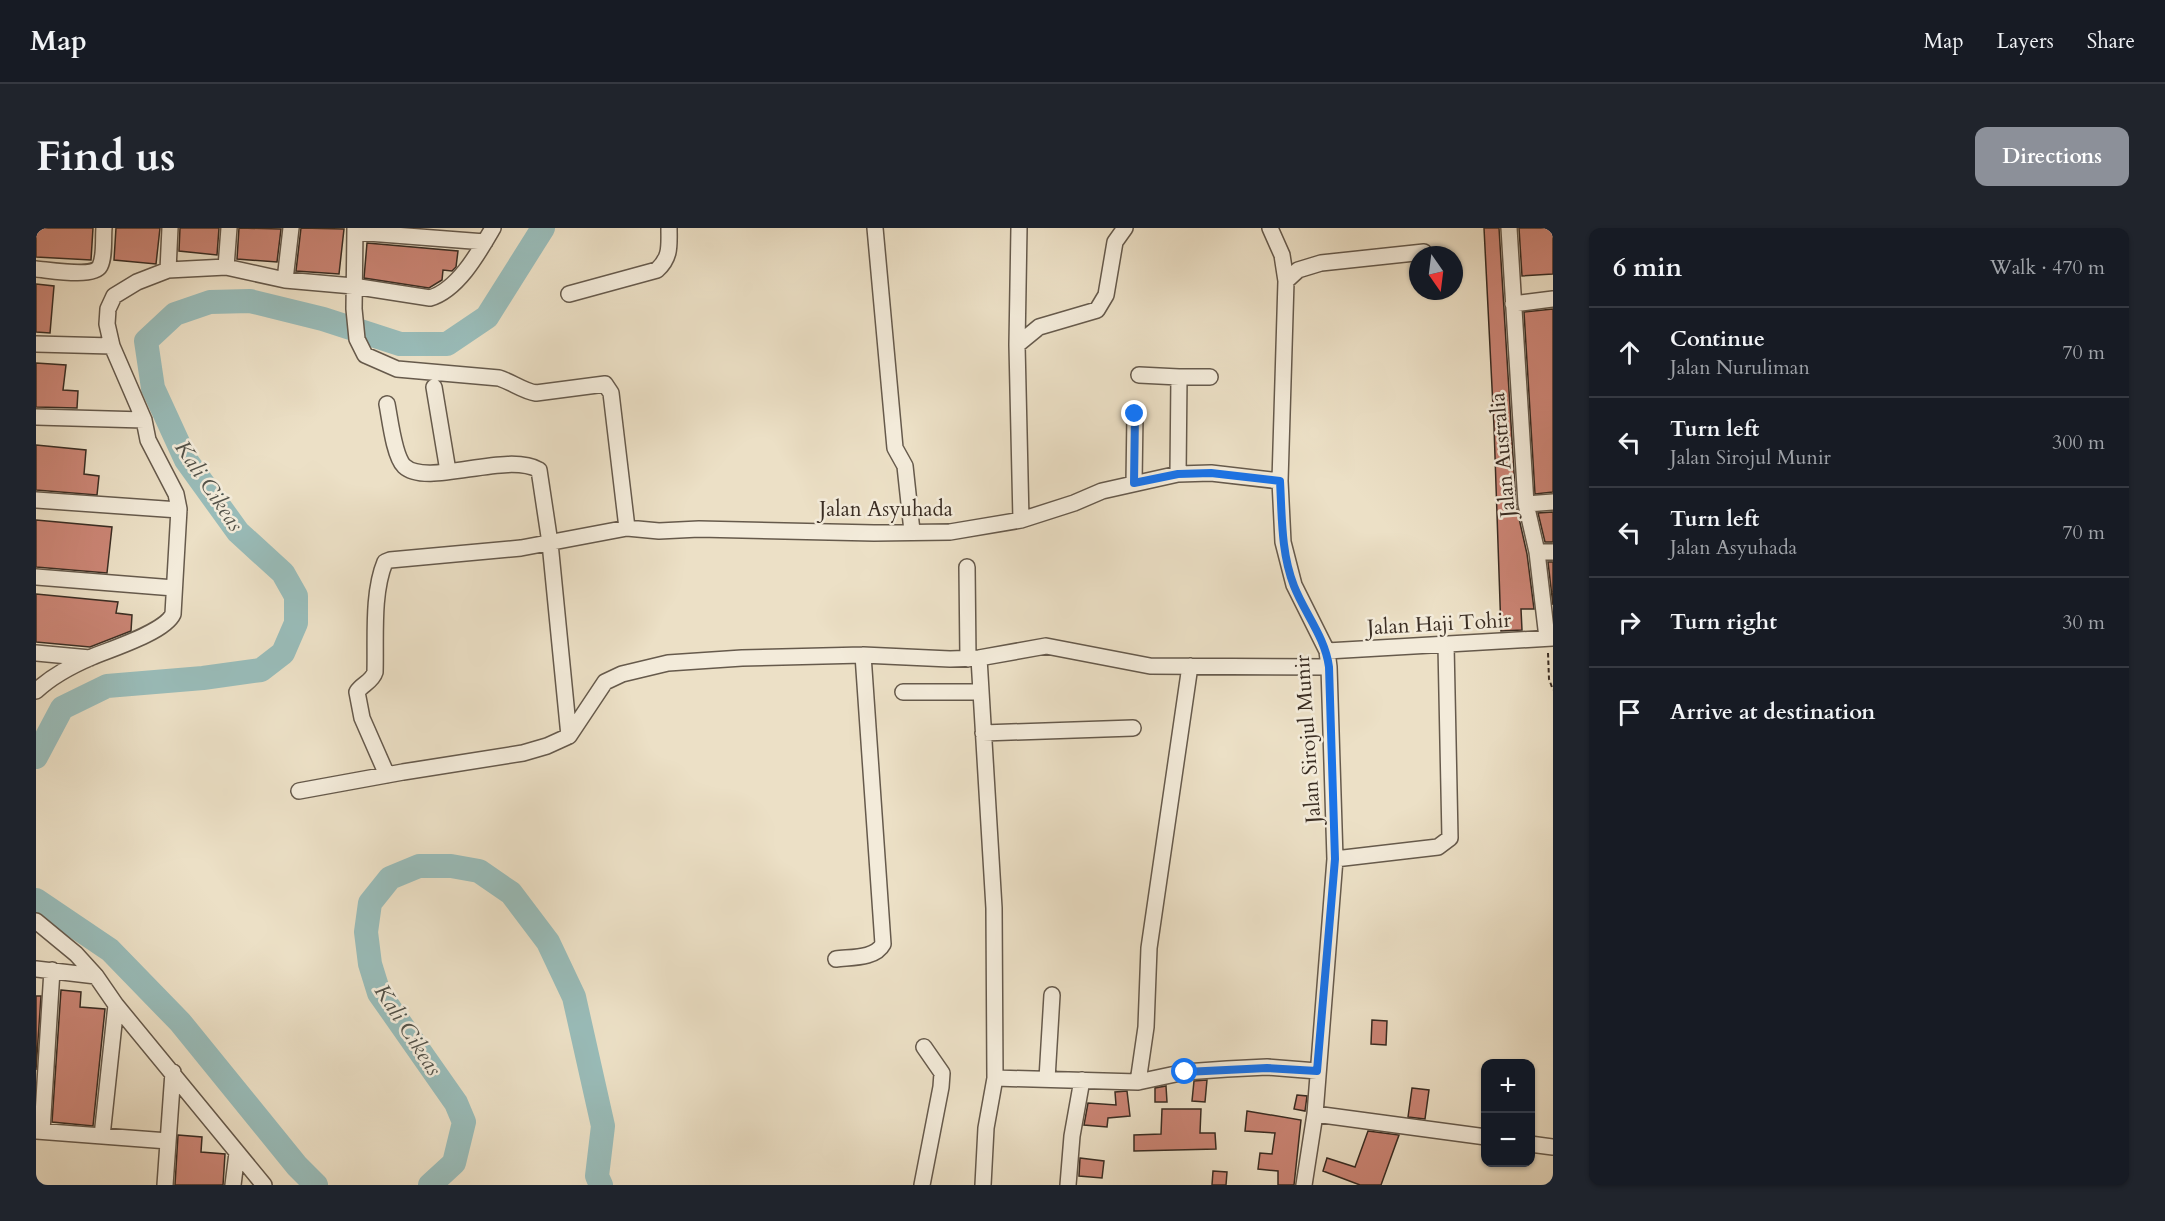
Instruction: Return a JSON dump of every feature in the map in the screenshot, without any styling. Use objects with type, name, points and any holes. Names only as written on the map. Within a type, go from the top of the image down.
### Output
[{"type":"street","points":[[36,269],[88,273],[97,270],[102,264],[104,228]]},
{"type":"street","points":[[168,270],[170,228]]},
{"type":"street","points":[[226,267],[229,228]]},
{"type":"street","points":[[285,280],[291,228]]},
{"type":"street","points":[[36,691],[60,674],[90,658],[128,643],[170,621],[173,614],[179,510],[176,494],[148,440],[144,420],[112,346],[106,324],[108,309],[114,296],[137,282],[168,270],[226,267],[285,280],[353,286],[430,298],[442,295],[453,285],[493,228]]},
{"type":"street","points":[[569,294],[657,270],[666,262],[669,252],[669,228]]},
{"type":"street","points":[[875,228],[895,448],[905,466],[912,531]]},
{"type":"street","points":[[1019,228],[1017,345],[1021,520]]},
{"type":"street","points":[[1017,345],[1039,327],[1097,310],[1106,295],[1115,242],[1125,228]]},
{"type":"street","name":"Jalan Sirojul Munir","points":[[1270,228],[1282,255],[1286,281],[1280,481],[1283,542],[1294,585],[1327,651],[1329,667],[1335,859],[1315,1114],[1304,1185]]},
{"type":"street","name":"Jalan Australia","points":[[1509,228],[1526,504],[1548,609],[1550,638]]},
{"type":"street","points":[[485,242],[355,230],[353,286],[359,347],[365,354],[397,369],[499,378],[527,392],[536,393],[605,384],[611,393],[627,528]]},
{"type":"street","points":[[1286,281],[1298,270],[1321,262],[1409,253]]},
{"type":"street","points":[[1513,304],[1553,299]]},
{"type":"street","points":[[36,344],[112,346]]},
{"type":"street","points":[[1139,375],[1210,377]]},
{"type":"street","points":[[1178,474],[1179,376]]},
{"type":"street","points":[[434,387],[448,471]]},
{"type":"street","points":[[387,404],[402,465],[412,472],[430,473],[525,465],[538,470],[550,543],[569,736]]},
{"type":"street","points":[[1134,483],[1135,414]]},
{"type":"street","points":[[36,417],[144,420]]},
{"type":"street","name":"Jalan Asyuhada","points":[[387,775],[362,718],[357,692],[361,686],[373,678],[375,672],[378,589],[385,562],[550,543],[627,528],[659,531],[699,529],[874,533],[950,532],[1021,520],[1074,503],[1102,491],[1178,474],[1211,473],[1280,481]]},
{"type":"street","points":[[36,500],[179,510]]},
{"type":"street","points":[[1526,504],[1553,502]]},
{"type":"street","points":[[1537,552],[1553,552]]},
{"type":"street","points":[[967,567],[973,658],[980,692],[994,908],[995,1078],[986,1128],[983,1185]]},
{"type":"street","points":[[36,577],[174,588]]},
{"type":"street","name":"Jalan Haji Tohir","points":[[1327,651],[1550,638]]},
{"type":"street","points":[[1335,859],[1438,847],[1450,838],[1446,645]]},
{"type":"street","points":[[299,791],[523,753],[569,736],[605,682],[622,674],[668,663],[742,658],[863,655],[973,658],[1046,646],[1150,666],[1329,667]]},
{"type":"street","points":[[36,654],[90,658]]},
{"type":"street","points":[[836,959],[874,954],[883,944],[863,655]]},
{"type":"street","points":[[1138,1082],[1146,1027],[1149,948],[1190,666]]},
{"type":"street","points":[[903,692],[980,692]]},
{"type":"street","points":[[983,733],[1132,728]]},
{"type":"street","points":[[36,921],[76,954],[96,976],[116,1005],[264,1185]]},
{"type":"street","points":[[36,969],[96,976]]},
{"type":"street","points":[[52,970],[39,1131],[168,1141]]},
{"type":"street","points":[[1047,1079],[1052,995]]},
{"type":"street","points":[[102,1136],[116,1005]]},
{"type":"street","points":[[922,1185],[942,1087],[942,1073],[924,1047]]},
{"type":"street","points":[[995,1078],[1138,1082],[1185,1072],[1227,1069],[1267,1068],[1317,1071]]},
{"type":"street","points":[[165,1185],[173,1072]]},
{"type":"street","points":[[1068,1185],[1072,1136],[1082,1080]]},
{"type":"street","points":[[1315,1114],[1481,1136]]},
{"type":"street","points":[[1535,1145],[1553,1147]]},
{"type":"street","points":[[233,1185],[237,1153]]},
{"type":"path","points":[[1550,638],[1549,679],[1553,690]]},
{"type":"building","points":[[36,228],[93,228],[91,260],[36,257]]},
{"type":"building","points":[[116,228],[160,228],[156,264],[114,260]]},
{"type":"building","points":[[180,228],[219,228],[217,255],[179,251]]},
{"type":"building","points":[[239,228],[281,229],[277,262],[237,259]]},
{"type":"building","points":[[301,228],[344,229],[339,274],[296,271]]},
{"type":"building","points":[[1484,228],[1499,228],[1516,505],[1527,554],[1534,609],[1521,609],[1522,630],[1501,631]]},
{"type":"building","points":[[1519,228],[1553,228],[1553,274],[1522,276]]},
{"type":"building","points":[[367,243],[458,251],[456,267],[452,271],[443,270],[442,280],[429,288],[364,278]]},
{"type":"building","points":[[36,284],[54,286],[50,333],[36,332]]},
{"type":"building","points":[[1553,309],[1553,492],[1535,494],[1524,312]]},
{"type":"building","points":[[36,363],[66,365],[63,390],[78,391],[77,408],[36,407]]},
{"type":"building","points":[[36,445],[86,450],[84,474],[99,476],[97,495],[36,490]]},
{"type":"building","points":[[1553,512],[1553,542],[1545,542],[1538,513]]},
{"type":"building","points":[[36,520],[112,527],[107,573],[36,567]]},
{"type":"building","points":[[1548,562],[1553,562],[1553,605]]},
{"type":"building","points":[[36,594],[118,602],[116,613],[132,615],[131,631],[90,647],[36,642]]},
{"type":"building","points":[[61,990],[81,992],[80,1007],[105,1009],[93,1126],[52,1122]]},
{"type":"building","points":[[36,996],[41,996],[36,1070]]},
{"type":"building","points":[[1372,1020],[1387,1021],[1386,1045],[1371,1044]]},
{"type":"building","points":[[1207,1080],[1205,1102],[1192,1101],[1194,1081]]},
{"type":"building","points":[[1166,1086],[1167,1102],[1155,1102],[1155,1088]]},
{"type":"building","points":[[1412,1088],[1429,1090],[1425,1119],[1408,1117]]},
{"type":"building","points":[[1127,1091],[1130,1116],[1108,1118],[1107,1127],[1084,1125],[1088,1103],[1116,1105],[1115,1092]]},
{"type":"building","points":[[1297,1095],[1307,1096],[1305,1111],[1294,1109]]},
{"type":"building","points":[[1162,1109],[1201,1109],[1200,1133],[1215,1133],[1216,1149],[1134,1151],[1134,1135],[1161,1134]]},
{"type":"building","points":[[1247,1111],[1301,1120],[1294,1185],[1278,1185],[1278,1171],[1258,1169],[1260,1153],[1272,1154],[1275,1133],[1245,1131]]},
{"type":"building","points":[[1368,1131],[1399,1135],[1381,1185],[1360,1185],[1323,1171],[1327,1158],[1355,1167]]},
{"type":"building","points":[[178,1135],[202,1137],[201,1152],[225,1154],[223,1185],[175,1185]]},
{"type":"building","points":[[1080,1158],[1104,1161],[1102,1178],[1079,1176]]},
{"type":"building","points":[[1213,1171],[1227,1172],[1226,1185],[1212,1185]]},
{"type":"waterway","name":"Kali Cikeas","points":[[36,757],[62,708],[107,686],[203,678],[261,670],[283,653],[296,623],[296,596],[283,573],[238,532],[186,460],[153,388],[146,341],[175,314],[210,302],[250,301],[323,319],[400,344],[447,344],[487,317],[543,228]]},
{"type":"waterway","name":"Kali Cikeas","points":[[430,1185],[454,1163],[464,1122],[456,1103],[379,993],[370,964],[366,932],[370,903],[390,878],[419,866],[451,866],[479,871],[511,893],[548,942],[574,997],[603,1126],[597,1176],[601,1185]]},
{"type":"waterway","name":"Kali Cikeas","points":[[36,900],[110,950],[180,1022],[297,1166],[316,1185]]},
{"type":"route","points":[[1135,414],[1134,483],[1178,474],[1211,473],[1280,481],[1283,542],[1294,585],[1327,651],[1329,667],[1335,859],[1317,1071],[1267,1068],[1185,1072]]}]
